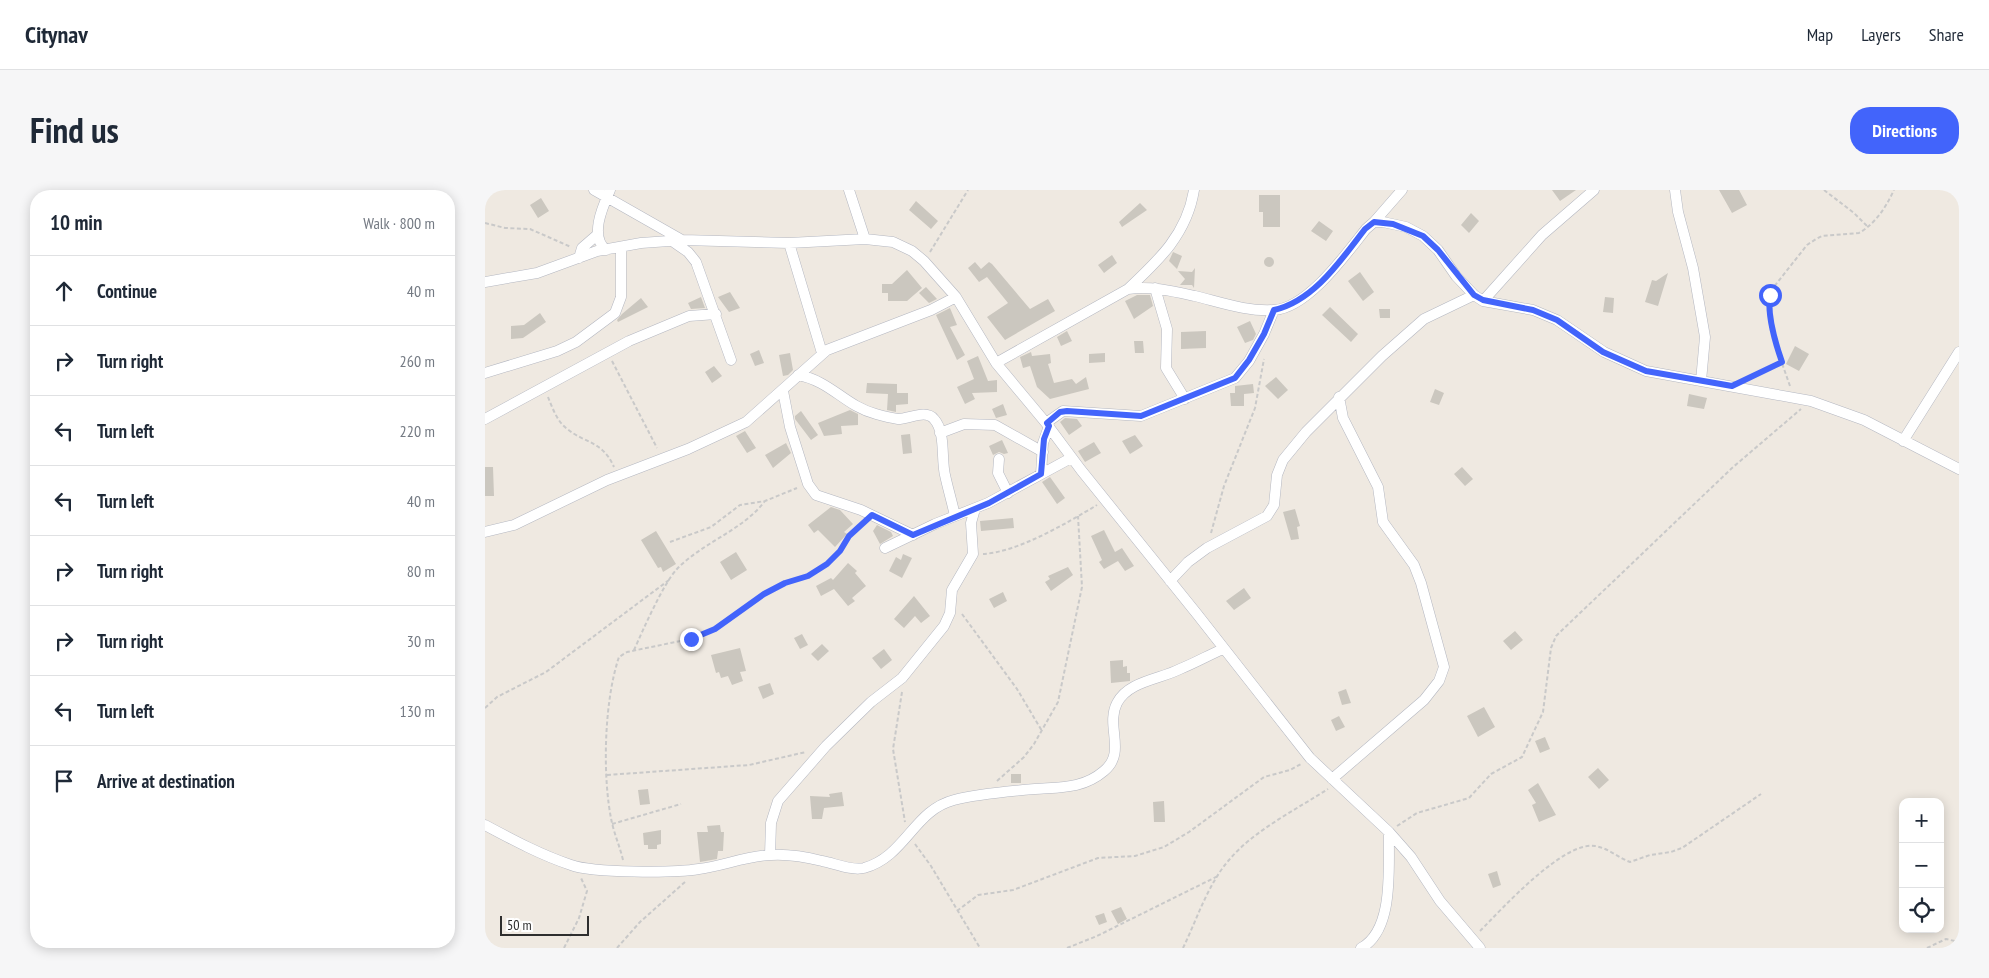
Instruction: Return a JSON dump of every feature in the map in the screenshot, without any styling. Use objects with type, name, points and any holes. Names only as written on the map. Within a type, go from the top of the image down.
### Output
[{"type":"street","points":[[593,190],[609,194],[677,241],[688,252],[696,262],[731,360]]},
{"type":"street","points":[[849,190],[865,238]]},
{"type":"street","points":[[996,362],[1127,289],[1155,264],[1175,241],[1184,226],[1195,190]]},
{"type":"street","points":[[1127,289],[1155,288],[1249,308],[1274,310],[1290,307],[1323,280],[1365,229],[1374,222],[1402,190]]},
{"type":"street","points":[[1170,581],[1188,562],[1207,548],[1271,512],[1275,505],[1277,475],[1283,460],[1305,432],[1382,356],[1424,320],[1478,298],[1542,235],[1594,190]]},
{"type":"street","points":[[1675,190],[1678,212],[1693,268],[1705,337],[1701,381]]},
{"type":"street","points":[[580,253],[597,235],[609,194]]},
{"type":"street","points":[[1374,222],[1393,224],[1423,236],[1438,250],[1478,298],[1557,320],[1603,352],[1646,371],[1811,401],[1864,420],[1959,469]]},
{"type":"street","points":[[597,235],[606,250]]},
{"type":"street","points":[[485,282],[537,272],[580,253],[677,241],[789,243],[865,238],[893,242],[912,251],[924,261],[956,297],[996,362],[1048,425],[1071,458],[1310,758],[1389,832],[1411,858],[1440,901],[1480,948]]},
{"type":"street","points":[[789,243],[822,353]]},
{"type":"street","points":[[485,373],[557,351],[576,342],[615,313],[621,297],[621,247]]},
{"type":"street","points":[[1155,288],[1167,330],[1166,368],[1185,399]]},
{"type":"street","points":[[485,532],[514,525],[618,476],[663,459],[746,422],[783,391],[822,353],[931,310],[956,297]]},
{"type":"street","points":[[1041,474],[1044,439],[1048,425],[1063,411],[1141,416],[1235,378],[1249,360],[1264,334],[1274,310]]},
{"type":"street","points":[[485,419],[629,341],[689,316],[716,314]]},
{"type":"street","points":[[1903,441],[1959,352]]},
{"type":"street","points":[[798,375],[808,377],[832,388],[853,405],[872,413],[896,419],[924,415],[931,416],[939,426],[944,474],[955,516]]},
{"type":"street","points":[[783,391],[790,427],[809,484],[816,495],[872,515],[913,535]]},
{"type":"street","points":[[1335,781],[1424,700],[1439,681],[1444,667],[1421,583],[1413,565],[1383,522],[1378,488],[1343,418],[1339,397]]},
{"type":"street","points":[[940,432],[964,424],[995,425],[1043,452]]},
{"type":"street","points":[[885,548],[955,516],[975,509],[1071,458]]},
{"type":"street","points":[[999,459],[999,473],[1007,493]]},
{"type":"street","points":[[770,854],[771,823],[778,801],[826,746],[871,702],[902,678],[944,626],[949,613],[952,590],[973,554],[971,523],[975,509]]},
{"type":"street","points":[[485,825],[533,850],[573,866],[625,870],[699,869],[770,854],[804,858],[856,869],[873,864],[898,849],[925,815],[945,802],[1019,791],[1075,786],[1086,783],[1104,771],[1113,761],[1117,748],[1113,716],[1117,703],[1124,694],[1135,687],[1181,669],[1223,649]]},
{"type":"street","points":[[1361,948],[1374,937],[1389,896],[1389,832]]},
{"type":"path","points":[[924,261],[946,230],[967,190]]},
{"type":"path","points":[[1824,190],[1854,213],[1868,227]]},
{"type":"path","points":[[1793,398],[1777,349],[1770,309],[1773,288],[1807,245],[1816,238],[1859,233],[1868,227],[1876,220],[1894,190]]},
{"type":"path","points":[[485,223],[505,228],[530,229],[580,253]]},
{"type":"path","points":[[1207,548],[1224,486],[1255,408],[1261,382],[1264,334]]},
{"type":"path","points":[[608,354],[663,459]]},
{"type":"path","points":[[1732,386],[1782,362]]},
{"type":"path","points":[[543,388],[560,422],[570,431],[598,445],[611,460],[618,476]]},
{"type":"path","points":[[1389,832],[1417,813],[1469,798],[1491,774],[1522,757],[1543,712],[1551,648],[1556,636],[1732,468],[1811,401]]},
{"type":"path","points":[[670,542],[711,527],[740,505],[765,501],[809,484]]},
{"type":"path","points":[[485,708],[497,697],[546,672],[669,580],[688,560],[723,534],[749,519],[765,501]]},
{"type":"path","points":[[973,554],[996,553],[1061,526],[1105,501]]},
{"type":"path","points":[[625,870],[612,824],[606,746],[613,674],[619,657],[634,650],[691,639],[715,629],[764,594],[785,583],[808,576],[827,564],[840,551],[849,536],[872,515]]},
{"type":"path","points":[[991,785],[1024,757],[1059,702],[1077,620],[1082,573],[1077,516]]},
{"type":"path","points":[[634,650],[669,580]]},
{"type":"path","points":[[961,612],[978,639],[1017,689],[1042,731]]},
{"type":"path","points":[[902,678],[901,700],[893,749],[909,836],[931,866],[980,948]]},
{"type":"path","points":[[607,775],[749,765],[809,751]]},
{"type":"path","points":[[957,912],[978,895],[1013,890],[1098,858],[1135,856],[1164,847],[1189,832],[1264,778],[1276,772],[1290,770],[1310,758]]},
{"type":"path","points":[[1183,948],[1218,876],[1228,860],[1244,844],[1335,781]]},
{"type":"path","points":[[1473,938],[1532,881],[1564,855],[1588,846],[1596,846],[1630,862],[1650,855],[1671,852],[1703,836],[1761,794]]},
{"type":"path","points":[[612,824],[681,804]]},
{"type":"path","points":[[564,948],[579,918],[587,890],[573,866]]},
{"type":"path","points":[[1067,948],[1097,936],[1218,876]]},
{"type":"path","points":[[617,948],[640,922],[686,882]]},
{"type":"path","points":[[1927,948],[1946,939],[1959,942]]},
{"type":"building","points":[[1552,190],[1576,190],[1560,201]]},
{"type":"building","points":[[1719,190],[1739,190],[1747,205],[1732,213]]},
{"type":"building","points":[[1259,195],[1280,195],[1280,227],[1263,227],[1263,212],[1259,212]]},
{"type":"building","points":[[541,198],[549,211],[538,218],[530,205]]},
{"type":"building","points":[[916,201],[938,221],[931,229],[909,210]]},
{"type":"building","points":[[1140,203],[1147,210],[1122,227],[1119,222]]},
{"type":"building","points":[[1471,213],[1479,221],[1469,233],[1461,225]]},
{"type":"building","points":[[1319,221],[1333,231],[1326,241],[1311,231]]},
{"type":"building","points":[[1173,252],[1182,256],[1177,269],[1169,261]]},
{"type":"building","points":[[1112,255],[1117,263],[1104,273],[1098,265]]},
{"type":"building","points":[[1267,257],[1271,257],[1274,262],[1273,266],[1267,267],[1264,264],[1264,260]]},
{"type":"building","points":[[975,262],[981,269],[989,262],[992,264],[1030,309],[1048,299],[1055,311],[1005,340],[987,317],[1008,303],[987,277],[979,282],[968,268]]},
{"type":"building","points":[[1195,268],[1194,288],[1192,285],[1180,285],[1185,279],[1178,271],[1192,272]]},
{"type":"building","points":[[907,270],[922,288],[907,301],[888,301],[888,293],[882,293],[882,284],[892,284]]},
{"type":"building","points":[[1360,272],[1374,292],[1363,301],[1348,281]]},
{"type":"building","points":[[1668,273],[1658,306],[1645,302],[1652,280],[1656,281]]},
{"type":"building","points":[[926,287],[937,299],[929,303],[919,293]]},
{"type":"building","points":[[730,292],[740,308],[729,312],[718,297]]},
{"type":"building","points":[[1137,295],[1150,295],[1153,306],[1134,319],[1125,301]]},
{"type":"building","points":[[701,297],[705,308],[691,309],[688,303]]},
{"type":"building","points":[[1605,297],[1614,298],[1613,313],[1603,312]]},
{"type":"building","points":[[641,298],[648,307],[618,322],[617,320],[622,314]]},
{"type":"building","points":[[1330,307],[1358,334],[1351,342],[1322,315]]},
{"type":"building","points":[[950,308],[957,325],[950,327],[965,355],[957,360],[936,315]]},
{"type":"building","points":[[1379,309],[1390,309],[1390,318],[1380,318]]},
{"type":"building","points":[[540,313],[546,322],[523,338],[511,339],[511,326],[524,325]]},
{"type":"building","points":[[1250,321],[1256,334],[1253,340],[1245,343],[1237,327]]},
{"type":"building","points":[[1067,331],[1072,341],[1061,346],[1057,337]]},
{"type":"building","points":[[1206,331],[1206,348],[1181,349],[1181,332]]},
{"type":"building","points":[[1134,341],[1143,341],[1144,353],[1135,353]]},
{"type":"building","points":[[1795,346],[1809,354],[1799,371],[1786,364]]},
{"type":"building","points":[[759,350],[764,363],[755,366],[750,354]]},
{"type":"building","points":[[1031,352],[1032,356],[1050,354],[1051,363],[1048,364],[1054,383],[1072,379],[1076,384],[1086,377],[1089,389],[1050,399],[1037,387],[1030,366],[1023,368],[1020,357]]},
{"type":"building","points":[[790,353],[793,370],[788,375],[783,376],[779,355]]},
{"type":"building","points":[[1105,353],[1105,362],[1089,363],[1089,354]]},
{"type":"building","points":[[978,356],[988,381],[997,380],[997,392],[972,393],[975,399],[965,404],[957,387],[974,379],[967,361]]},
{"type":"building","points":[[714,366],[722,376],[712,383],[705,372]]},
{"type":"building","points":[[1276,377],[1288,390],[1278,399],[1265,386]]},
{"type":"building","points":[[867,383],[897,384],[897,393],[908,393],[908,404],[896,405],[896,412],[887,410],[888,394],[866,393]]},
{"type":"building","points":[[1253,384],[1254,393],[1244,394],[1244,406],[1231,406],[1230,393],[1235,393],[1235,386]]},
{"type":"building","points":[[1435,389],[1444,393],[1439,405],[1430,402]]},
{"type":"building","points":[[1689,394],[1707,398],[1704,409],[1687,406]]},
{"type":"building","points":[[1003,404],[1007,415],[996,418],[992,409]]},
{"type":"building","points":[[850,410],[858,414],[858,425],[841,426],[842,434],[824,436],[818,423]]},
{"type":"building","points":[[801,411],[818,435],[811,440],[795,419],[795,416]]},
{"type":"building","points":[[1065,418],[1077,419],[1082,426],[1069,435],[1060,422]]},
{"type":"building","points":[[745,431],[756,448],[747,453],[736,436]]},
{"type":"building","points":[[910,434],[912,453],[903,454],[901,435]]},
{"type":"building","points":[[1135,435],[1143,446],[1130,454],[1122,441]]},
{"type":"building","points":[[1002,440],[1008,453],[999,452],[993,455],[989,446]]},
{"type":"building","points":[[1094,442],[1101,453],[1085,462],[1078,451]]},
{"type":"building","points":[[786,443],[791,453],[773,468],[765,455]]},
{"type":"building","points":[[485,467],[493,467],[494,496],[485,496]]},
{"type":"building","points":[[1462,467],[1473,479],[1465,486],[1454,474]]},
{"type":"building","points":[[1050,477],[1065,498],[1057,504],[1042,482]]},
{"type":"building","points":[[831,507],[840,510],[853,524],[844,532],[847,534],[835,547],[818,530],[814,533],[808,525]]},
{"type":"building","points":[[1295,509],[1300,526],[1297,527],[1299,539],[1291,540],[1283,512]]},
{"type":"building","points":[[1013,518],[1014,528],[981,531],[980,521]]},
{"type":"building","points":[[877,525],[891,532],[893,536],[880,544],[873,531]]},
{"type":"building","points":[[1104,530],[1115,552],[1122,548],[1134,566],[1125,571],[1118,561],[1104,569],[1099,562],[1102,560],[1091,536]]},
{"type":"building","points":[[656,531],[676,564],[663,572],[661,567],[658,568],[641,540]]},
{"type":"building","points":[[736,552],[747,570],[731,580],[720,562]]},
{"type":"building","points":[[903,554],[912,558],[902,578],[889,571],[896,557],[901,560]]},
{"type":"building","points":[[848,563],[857,571],[855,573],[866,586],[852,598],[855,601],[848,606],[834,589],[821,596],[816,586],[831,578],[833,580]]},
{"type":"building","points":[[1068,567],[1073,575],[1051,591],[1045,582],[1050,579],[1048,576]]},
{"type":"building","points":[[1244,588],[1251,598],[1234,610],[1226,601]]},
{"type":"building","points":[[1003,592],[1007,601],[994,608],[989,599]]},
{"type":"building","points":[[914,596],[930,616],[921,623],[915,616],[904,628],[894,619]]},
{"type":"building","points":[[1515,631],[1523,640],[1511,650],[1503,641]]},
{"type":"building","points":[[802,634],[808,645],[800,649],[794,638]]},
{"type":"building","points":[[822,644],[829,651],[818,661],[811,654]]},
{"type":"building","points":[[740,648],[746,671],[740,672],[743,681],[732,685],[728,676],[721,678],[719,672],[716,673],[711,655]]},
{"type":"building","points":[[884,649],[892,660],[881,669],[872,658]]},
{"type":"building","points":[[1123,660],[1123,667],[1127,666],[1127,673],[1130,673],[1130,681],[1111,683],[1110,661]]},
{"type":"building","points":[[770,683],[774,694],[763,699],[758,687]]},
{"type":"building","points":[[1346,689],[1351,703],[1342,705],[1338,692]]},
{"type":"building","points":[[1484,707],[1495,727],[1478,737],[1467,716]]},
{"type":"building","points":[[1339,716],[1345,727],[1336,731],[1331,720]]},
{"type":"building","points":[[1545,737],[1550,749],[1540,753],[1535,741]]},
{"type":"building","points":[[1598,768],[1609,780],[1599,789],[1588,777]]},
{"type":"building","points":[[1011,774],[1021,774],[1021,783],[1011,783]]},
{"type":"building","points":[[1538,783],[1556,815],[1539,822],[1532,805],[1536,803],[1528,790]]},
{"type":"building","points":[[648,789],[650,804],[640,805],[638,790]]},
{"type":"building","points":[[842,792],[844,806],[824,808],[822,819],[812,819],[810,796],[830,797],[829,794]]},
{"type":"building","points":[[1164,801],[1165,822],[1154,822],[1153,802]]},
{"type":"building","points":[[720,825],[721,832],[724,832],[723,851],[718,851],[717,859],[700,862],[697,832],[708,832],[707,826]]},
{"type":"building","points":[[661,830],[661,844],[657,845],[657,849],[648,849],[648,845],[644,845],[643,833]]},
{"type":"building","points":[[1497,871],[1501,885],[1493,888],[1488,874]]},
{"type":"building","points":[[1121,907],[1127,919],[1118,924],[1111,911]]},
{"type":"building","points":[[1104,913],[1107,922],[1099,925],[1095,916]]},
{"type":"route","points":[[691,639],[715,629],[764,594],[785,583],[808,576],[827,564],[835,558],[849,536],[872,515],[913,535],[1015,490],[1041,474],[1044,439],[1049,426],[1047,423],[1060,412],[1115,413],[1141,416],[1235,378],[1241,373],[1264,334],[1274,310],[1290,307],[1307,295],[1323,280],[1365,229],[1374,222],[1406,227],[1423,236],[1438,250],[1456,276],[1474,295],[1483,300],[1533,310],[1557,320],[1603,352],[1646,371],[1732,386],[1782,362],[1777,349],[1770,309],[1770,295]]}]
